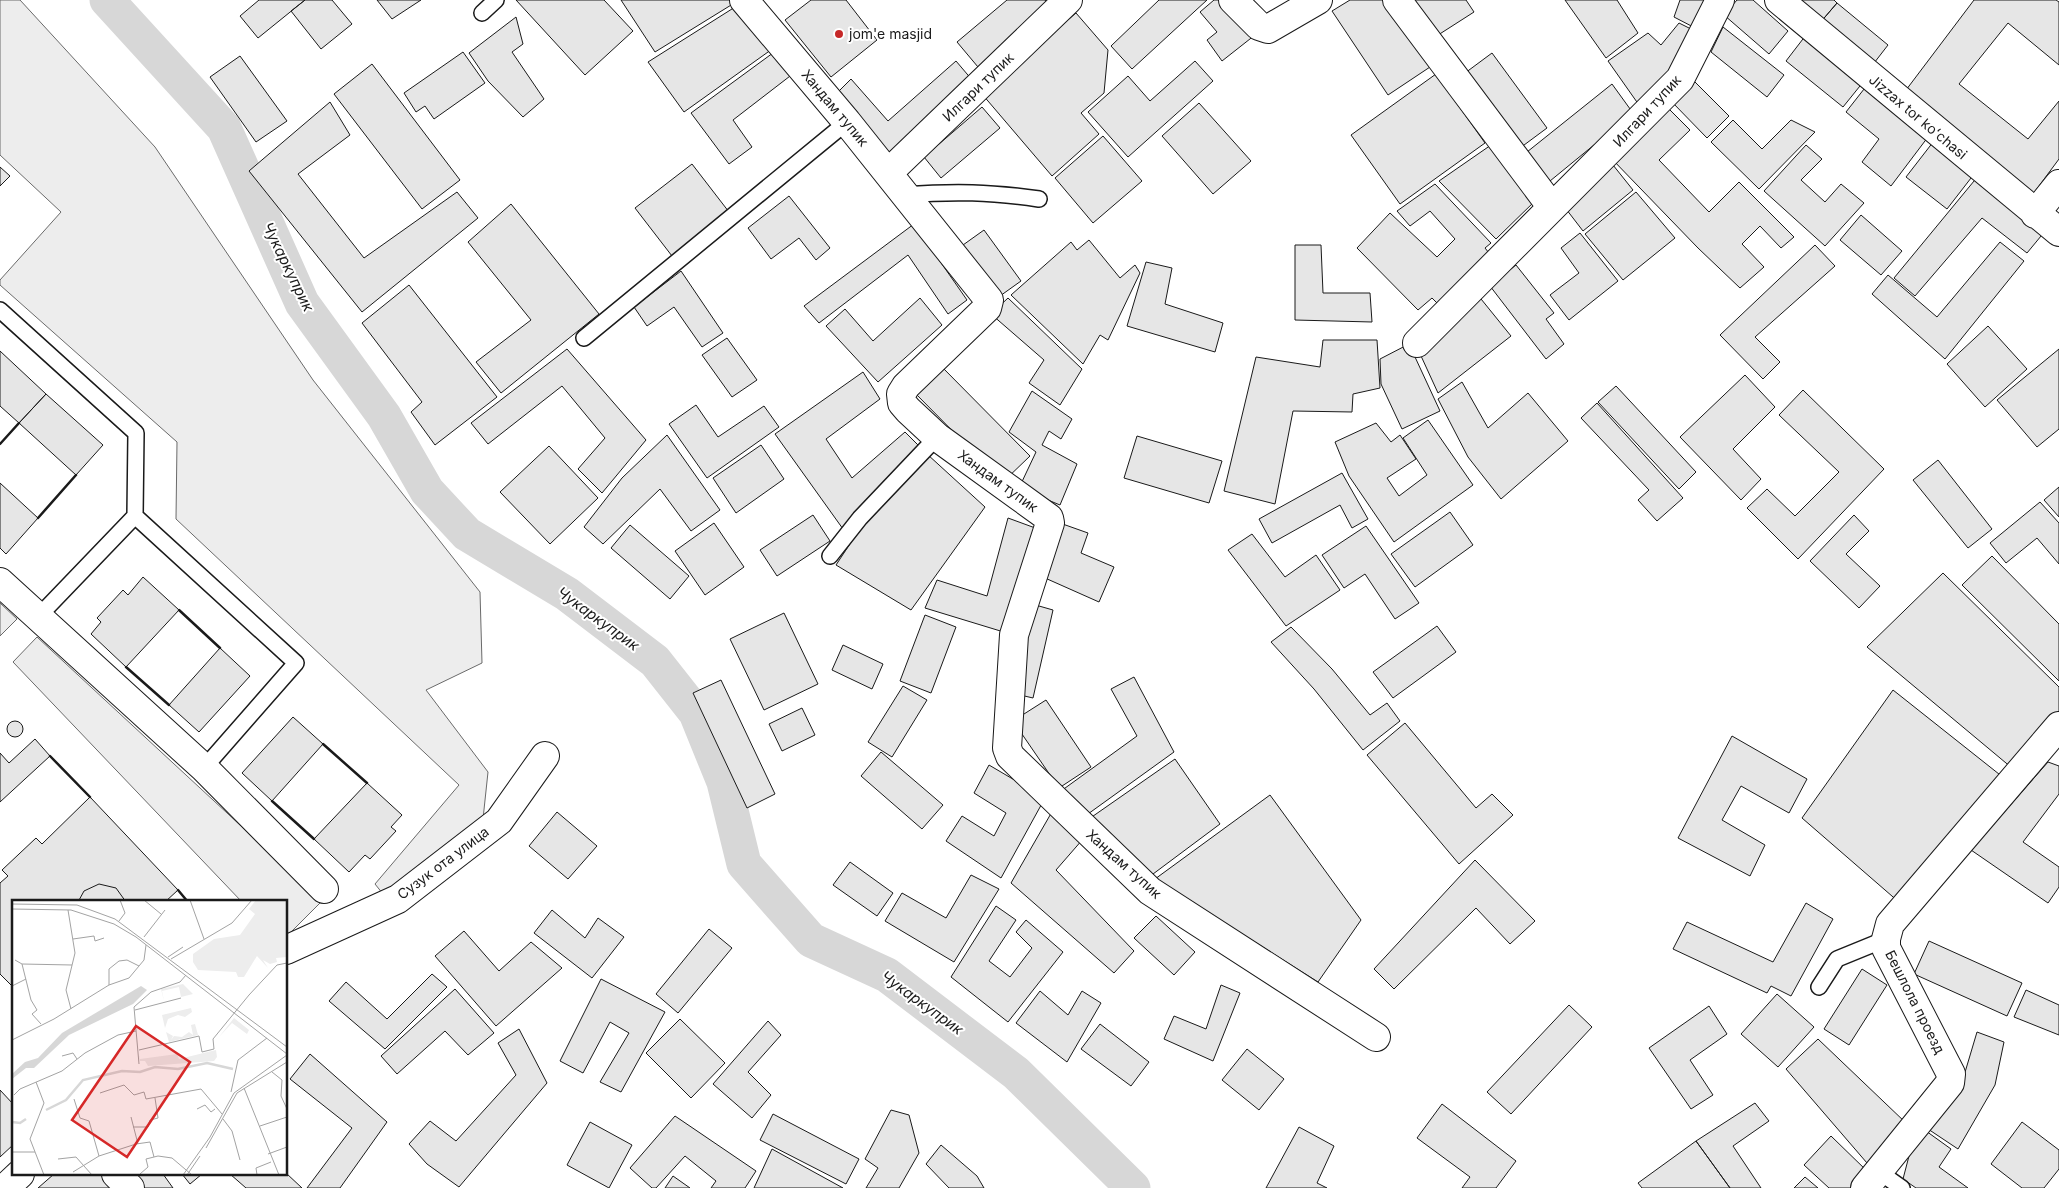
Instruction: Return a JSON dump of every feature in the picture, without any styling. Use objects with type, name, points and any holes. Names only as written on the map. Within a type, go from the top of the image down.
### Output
[{"type":"street","name":"Хандам тупик","points":[[744,0],[847,122],[990,300],[987,308],[906,386],[901,394],[902,403],[937,436],[1049,518],[1050,523],[1014,635],[1008,748],[1010,756],[1150,891],[1376,1037]]},
{"type":"street","name":"Илгари тупик","points":[[888,173],[1068,0]]},
{"type":"street","points":[[1234,0],[1259,26],[1268,29],[1318,0]]},
{"type":"street","points":[[1397,0],[1551,206]]},
{"type":"street","name":"Илгари тупик","points":[[1417,342],[1680,79],[1720,0]]},
{"type":"street","name":"Jizzax tor koʻchasi","points":[[1778,0],[2059,232]]},
{"type":"street","points":[[2035,214],[2059,184]]},
{"type":"street","points":[[0,582],[204,768],[324,889]]},
{"type":"street","name":"Бешлола проезд","points":[[1872,1179],[1950,1083],[1951,1074],[1886,948],[1890,924],[2056,734]]},
{"type":"street","name":"Сузук ота улица","points":[[288,949],[398,899],[499,821],[545,756]]},
{"type":"street","points":[[5,1188],[18,1176]]},
{"type":"street","points":[[118,1176],[130,1188]]},
{"type":"lane","points":[[482,13],[496,0]]},
{"type":"lane","points":[[584,338],[847,122]]},
{"type":"lane","points":[[905,195],[946,192],[988,192],[1039,199]]},
{"type":"lane","points":[[0,310],[136,433],[135,516],[38,617]]},
{"type":"lane","points":[[830,556],[860,518],[937,436]]},
{"type":"lane","points":[[135,516],[296,663],[204,768]]},
{"type":"lane","points":[[1819,987],[1837,959],[1886,939]]},
{"type":"lane","points":[[1872,1179],[1902,1188]]},
{"type":"shaded area","points":[[0,0],[20,0],[155,147],[313,380],[480,592],[482,663],[426,690],[488,772],[483,819],[387,899],[375,884],[459,785],[176,519],[177,442],[0,285],[0,280],[61,212],[0,155]]},
{"type":"shaded area","points":[[0,603],[17,619],[0,636]]},
{"type":"shaded area","points":[[37,637],[322,901],[288,935],[288,900],[240,900],[13,662]]},
{"type":"building","points":[[259,0],[305,0],[258,38],[240,16]]},
{"type":"building","points":[[305,0],[332,0],[352,24],[321,49],[291,11]]},
{"type":"building","points":[[377,0],[421,0],[392,19]]},
{"type":"building","points":[[516,0],[604,0],[633,31],[585,75]]},
{"type":"building","points":[[621,0],[734,0],[736,2],[655,52]]},
{"type":"building","points":[[811,0],[846,0],[877,40],[831,77],[785,20]]},
{"type":"building","points":[[1007,0],[1045,0],[1050,6],[978,67],[957,42]]},
{"type":"building","points":[[1159,0],[1207,0],[1132,69],[1111,46]]},
{"type":"building","points":[[1214,0],[1226,0],[1255,35],[1222,61],[1207,40],[1217,32],[1200,12]]},
{"type":"building","points":[[1350,0],[1386,0],[1430,67],[1388,95],[1332,11]]},
{"type":"building","points":[[1409,0],[1466,0],[1474,12],[1435,37]]},
{"type":"building","points":[[1565,0],[1617,0],[1638,33],[1606,58]]},
{"type":"building","points":[[1680,0],[1710,0],[1699,30],[1674,17]]},
{"type":"building","points":[[1737,0],[1753,0],[1788,31],[1769,54],[1724,15]]},
{"type":"building","points":[[1791,0],[1834,0],[1837,3],[1819,24]]},
{"type":"building","points":[[1974,0],[2056,0],[2059,2],[2059,65],[2008,23],[1959,84],[2028,139],[2059,101],[2059,159],[2033,194],[1903,94]]},
{"type":"building","points":[[743,2],[775,47],[684,112],[648,62]]},
{"type":"building","points":[[1837,3],[1888,45],[1871,67],[1819,24]]},
{"type":"building","points":[[1076,13],[1108,50],[1104,93],[1081,113],[1099,134],[1052,176],[982,94]]},
{"type":"building","points":[[516,17],[523,44],[512,52],[544,99],[523,117],[488,81],[469,53]]},
{"type":"building","points":[[1679,23],[1699,33],[1675,73],[1639,105],[1608,61],[1648,33],[1661,45]]},
{"type":"building","points":[[1723,27],[1784,75],[1767,97],[1711,52]]},
{"type":"building","points":[[1806,35],[1864,81],[1843,107],[1786,61]]},
{"type":"building","points":[[777,50],[794,73],[733,120],[752,147],[729,164],[691,113]]},
{"type":"building","points":[[463,52],[485,83],[434,119],[425,106],[416,112],[404,93]]},
{"type":"building","points":[[1492,53],[1547,128],[1516,151],[1461,76]]},
{"type":"building","points":[[240,56],[287,121],[256,142],[210,77]]},
{"type":"building","points":[[956,61],[973,81],[886,155],[834,96],[851,79],[888,121]]},
{"type":"building","points":[[1195,61],[1213,81],[1128,157],[1088,112],[1128,76],[1150,101]]},
{"type":"building","points":[[372,64],[460,180],[422,209],[334,94]]},
{"type":"building","points":[[1436,74],[1485,143],[1400,204],[1351,135]]},
{"type":"building","points":[[1693,80],[1729,116],[1707,138],[1671,101]]},
{"type":"building","points":[[1612,84],[1633,113],[1550,181],[1527,152]]},
{"type":"building","points":[[1868,84],[1931,133],[1891,186],[1862,162],[1879,139],[1846,112]]},
{"type":"building","points":[[330,102],[350,135],[298,174],[364,258],[457,192],[478,218],[362,312],[249,171]]},
{"type":"building","points":[[1199,103],[1251,161],[1213,194],[1162,136]]},
{"type":"building","points":[[1665,105],[1690,130],[1659,160],[1709,212],[1739,182],[1794,237],[1781,248],[1760,226],[1742,244],[1764,267],[1740,288],[1698,248],[1610,157]]},
{"type":"building","points":[[982,107],[1000,128],[941,178],[924,157]]},
{"type":"building","points":[[1733,120],[1762,149],[1791,120],[1815,132],[1759,189],[1711,142]]},
{"type":"building","points":[[1103,136],[1142,181],[1093,223],[1055,178]]},
{"type":"building","points":[[1937,137],[1978,169],[1947,209],[1906,177]]},
{"type":"building","points":[[1491,145],[1536,200],[1496,239],[1439,181]]},
{"type":"building","points":[[1806,145],[1822,159],[1801,180],[1825,202],[1841,184],[1864,203],[1825,246],[1764,191]]},
{"type":"building","points":[[692,164],[729,212],[672,256],[635,208]]},
{"type":"building","points":[[1613,165],[1633,190],[1583,231],[1563,205]]},
{"type":"building","points":[[0,167],[10,176],[0,186]]},
{"type":"building","points":[[1979,175],[2046,230],[2027,253],[1982,218],[1915,296],[1894,278]]},
{"type":"building","points":[[1435,184],[1491,243],[1485,248],[1489,253],[1438,304],[1432,298],[1418,310],[1357,248],[1390,213],[1437,257],[1455,239],[1430,211],[1410,226],[1397,211]]},
{"type":"building","points":[[1636,192],[1675,238],[1623,280],[1585,234]]},
{"type":"building","points":[[789,196],[830,248],[816,260],[799,238],[771,259],[748,228]]},
{"type":"building","points":[[511,204],[599,314],[501,393],[476,362],[531,320],[468,242]]},
{"type":"building","points":[[1861,215],[1902,251],[1881,275],[1840,240]]},
{"type":"building","points":[[914,224],[967,300],[948,314],[908,255],[819,323],[804,306]]},
{"type":"building","points":[[984,230],[1021,281],[993,301],[956,250]]},
{"type":"building","points":[[1580,233],[1618,281],[1569,320],[1550,295],[1579,273],[1561,248]]},
{"type":"building","points":[[1089,240],[1120,278],[1135,265],[1140,273],[1108,340],[1100,335],[1083,364],[1011,295],[1071,242],[1077,250]]},
{"type":"building","points":[[2000,242],[2024,261],[1945,359],[1872,294],[1888,275],[1937,317]]},
{"type":"building","points":[[1295,245],[1321,245],[1323,293],[1370,293],[1372,322],[1295,320]]},
{"type":"building","points":[[1815,245],[1835,266],[1755,337],[1780,362],[1763,379],[1720,335]]},
{"type":"building","points":[[1146,262],[1172,268],[1165,304],[1223,323],[1215,352],[1127,326]]},
{"type":"building","points":[[1516,265],[1554,313],[1546,319],[1564,344],[1546,359],[1490,286]]},
{"type":"building","points":[[681,271],[723,333],[702,347],[674,307],[647,326],[634,307]]},
{"type":"building","points":[[409,285],[497,397],[435,445],[411,412],[422,402],[362,323]]},
{"type":"building","points":[[1477,294],[1511,336],[1438,393],[1416,345]]},
{"type":"building","points":[[920,298],[942,325],[878,382],[826,326],[845,309],[873,341]]},
{"type":"building","points":[[1008,298],[1082,369],[1060,405],[1029,383],[1044,360],[991,314]]},
{"type":"building","points":[[1988,326],[2027,369],[1985,407],[1947,364]]},
{"type":"building","points":[[727,338],[757,380],[732,397],[702,355]]},
{"type":"building","points":[[1323,340],[1377,340],[1380,388],[1353,394],[1352,412],[1293,411],[1275,504],[1224,491],[1256,357],[1320,367]]},
{"type":"building","points":[[1409,344],[1440,411],[1402,429],[1381,384],[1380,359]]},
{"type":"building","points":[[567,349],[646,440],[602,493],[578,469],[605,438],[562,386],[488,444],[471,423]]},
{"type":"building","points":[[2059,349],[2059,429],[2037,447],[1997,400]]},
{"type":"building","points":[[0,351],[46,394],[19,423],[0,406]]},
{"type":"building","points":[[941,366],[1030,456],[1003,482],[914,392]]},
{"type":"building","points":[[863,372],[880,399],[826,439],[852,478],[905,432],[923,450],[843,529],[775,434]]},
{"type":"building","points":[[1745,375],[1775,407],[1733,449],[1761,479],[1741,500],[1680,437]]},
{"type":"building","points":[[1462,382],[1488,428],[1528,393],[1568,441],[1501,499],[1468,457],[1438,399]]},
{"type":"building","points":[[1616,386],[1696,472],[1679,489],[1598,402]]},
{"type":"building","points":[[1803,390],[1884,469],[1798,559],[1747,508],[1767,489],[1795,516],[1839,472],[1779,415]]},
{"type":"building","points":[[1032,391],[1072,419],[1061,439],[1049,431],[1042,445],[1077,464],[1060,505],[1019,488],[1036,452],[1009,432]]},
{"type":"building","points":[[46,394],[103,445],[76,475],[19,423]]},
{"type":"building","points":[[1597,403],[1683,498],[1657,521],[1638,500],[1649,490],[1581,418]]},
{"type":"building","points":[[696,405],[718,437],[764,406],[779,427],[707,478],[669,424]]},
{"type":"building","points":[[1428,420],[1473,485],[1394,542],[1349,476],[1335,442],[1376,423],[1391,442],[1400,435],[1416,459],[1387,478],[1399,496],[1427,475],[1403,438]]},
{"type":"building","points":[[667,435],[720,510],[691,531],[660,489],[603,544],[584,527],[622,478]]},
{"type":"building","points":[[1137,436],[1222,461],[1209,503],[1124,478]]},
{"type":"building","points":[[761,445],[784,479],[736,513],[713,478]]},
{"type":"building","points":[[549,446],[598,498],[550,544],[500,492]]},
{"type":"building","points":[[927,454],[985,507],[911,610],[836,565],[871,512]]},
{"type":"building","points":[[1938,460],[1992,529],[1968,548],[1913,480]]},
{"type":"building","points":[[1342,473],[1368,519],[1352,528],[1340,505],[1272,543],[1259,519]]},
{"type":"building","points":[[0,483],[38,518],[6,554],[0,548]]},
{"type":"building","points":[[2059,487],[2059,517],[2044,500]]},
{"type":"building","points":[[2040,502],[2059,523],[2059,564],[2037,538],[2006,563],[1990,543]]},
{"type":"building","points":[[1450,512],[1473,545],[1415,587],[1391,554]]},
{"type":"building","points":[[813,515],[830,541],[777,576],[760,550]]},
{"type":"building","points":[[1854,515],[1869,531],[1846,554],[1880,586],[1859,608],[1810,561]]},
{"type":"building","points":[[1008,518],[1038,529],[1007,633],[925,608],[937,580],[987,596]]},
{"type":"building","points":[[1057,522],[1088,533],[1081,553],[1114,567],[1099,602],[1036,574]]},
{"type":"building","points":[[714,523],[744,567],[705,595],[675,551]]},
{"type":"building","points":[[630,525],[689,576],[670,599],[611,548]]},
{"type":"building","points":[[1366,526],[1419,603],[1395,619],[1365,574],[1344,588],[1322,555]]},
{"type":"building","points":[[1252,534],[1285,577],[1316,555],[1340,590],[1286,626],[1228,550]]},
{"type":"building","points":[[1992,556],[2059,624],[2059,681],[1962,585]]},
{"type":"building","points":[[1943,573],[2059,687],[2059,718],[2012,768],[1867,647]]},
{"type":"building","points":[[143,577],[179,610],[126,667],[91,634],[101,622],[97,618],[123,590],[128,595]]},
{"type":"building","points":[[1032,604],[1053,610],[1033,698],[1016,694]]},
{"type":"building","points":[[784,613],[818,684],[764,710],[730,639]]},
{"type":"building","points":[[925,615],[956,627],[931,693],[900,681]]},
{"type":"building","points":[[1437,626],[1456,652],[1393,698],[1373,672]]},
{"type":"building","points":[[1291,627],[1332,669],[1370,715],[1387,703],[1400,721],[1363,750],[1314,689],[1271,642]]},
{"type":"building","points":[[843,645],[883,664],[872,689],[832,670]]},
{"type":"building","points":[[220,648],[250,676],[199,732],[169,705]]},
{"type":"building","points":[[1134,677],[1174,752],[1081,819],[1061,791],[1137,736],[1111,689]]},
{"type":"building","points":[[721,680],[775,794],[747,808],[693,693]]},
{"type":"building","points":[[903,686],[927,700],[892,757],[868,742]]},
{"type":"building","points":[[1893,690],[2009,782],[1900,903],[1802,818]]},
{"type":"building","points":[[1046,700],[1091,767],[1059,788],[1013,721]]},
{"type":"building","points":[[802,708],[815,735],[782,751],[769,724]]},
{"type":"building","points":[[293,717],[323,744],[272,801],[242,773]]},
{"type":"building","points":[[12,721],[18,721],[23,726],[21,735],[12,737],[7,732],[7,726]]},
{"type":"building","points":[[1405,723],[1476,808],[1492,794],[1513,815],[1459,864],[1367,755]]},
{"type":"building","points":[[1732,736],[1807,779],[1789,813],[1741,786],[1722,820],[1765,845],[1750,876],[1678,838]]},
{"type":"building","points":[[35,739],[50,756],[0,802],[0,753],[9,763]]},
{"type":"building","points":[[881,752],[943,805],[922,829],[861,776]]},
{"type":"building","points":[[1175,759],[1220,824],[1149,877],[1086,821]]},
{"type":"building","points":[[2048,762],[2059,766],[2059,794],[2023,842],[2059,867],[2059,887],[2048,903],[1971,850]]},
{"type":"building","points":[[989,765],[1045,798],[1001,878],[946,841],[962,816],[994,836],[1006,813],[974,793]]},
{"type":"building","points":[[367,783],[402,815],[391,827],[396,831],[370,859],[365,855],[349,872],[314,839]]},
{"type":"building","points":[[1270,795],[1361,920],[1318,982],[1155,879]]},
{"type":"building","points":[[90,797],[178,890],[167,900],[12,900],[12,986],[0,974],[0,883],[8,876],[2,870],[36,838],[42,844]]},
{"type":"building","points":[[1053,810],[1083,839],[1056,870],[1134,951],[1114,973],[1011,883]]},
{"type":"building","points":[[557,812],[597,846],[568,879],[529,846]]},
{"type":"building","points":[[1475,860],[1535,921],[1510,944],[1476,908],[1394,989],[1374,969]]},
{"type":"building","points":[[850,862],[893,893],[877,916],[833,885]]},
{"type":"building","points":[[971,875],[999,889],[954,962],[885,921],[902,893],[946,918]]},
{"type":"building","points":[[99,884],[116,888],[125,900],[79,900],[84,891]]},
{"type":"building","points":[[1806,903],[1833,919],[1791,996],[1771,986],[1767,993],[1673,949],[1687,922],[1773,962]]},
{"type":"building","points":[[996,906],[1016,920],[989,961],[1010,977],[1032,948],[1016,932],[1026,920],[1063,952],[1008,1022],[951,977]]},
{"type":"building","points":[[552,910],[585,938],[598,918],[624,937],[592,978],[534,933]]},
{"type":"building","points":[[1156,916],[1195,952],[1174,975],[1134,938]]},
{"type":"building","points":[[709,929],[732,948],[678,1013],[656,994]]},
{"type":"building","points":[[464,931],[499,971],[531,942],[562,968],[496,1026],[435,956]]},
{"type":"building","points":[[1929,941],[2022,983],[2007,1016],[1914,974]]},
{"type":"building","points":[[1862,969],[1887,985],[1849,1045],[1824,1029]]},
{"type":"building","points":[[432,974],[447,987],[385,1049],[329,1001],[346,982],[387,1019]]},
{"type":"building","points":[[601,979],[665,1012],[621,1092],[600,1082],[629,1033],[610,1022],[583,1073],[560,1061]]},
{"type":"building","points":[[1221,985],[1240,993],[1213,1061],[1164,1039],[1174,1016],[1206,1029]]},
{"type":"building","points":[[455,989],[494,1033],[468,1055],[445,1031],[397,1074],[381,1056]]},
{"type":"building","points":[[2026,990],[2059,1005],[2059,1035],[2014,1017]]},
{"type":"building","points":[[1040,991],[1068,1015],[1082,991],[1101,1003],[1067,1062],[1016,1023]]},
{"type":"building","points":[[1777,994],[1814,1027],[1778,1067],[1741,1034]]},
{"type":"building","points":[[1569,1005],[1592,1027],[1511,1114],[1487,1092]]},
{"type":"building","points":[[1709,1006],[1727,1034],[1690,1060],[1713,1095],[1691,1109],[1649,1048]]},
{"type":"building","points":[[680,1019],[725,1063],[691,1098],[646,1053]]},
{"type":"building","points":[[768,1021],[781,1035],[748,1072],[771,1095],[752,1118],[713,1084]]},
{"type":"building","points":[[1100,1024],[1149,1062],[1131,1086],[1081,1049]]},
{"type":"building","points":[[519,1029],[547,1083],[459,1187],[427,1164],[409,1144],[430,1121],[456,1141],[516,1075],[498,1043]]},
{"type":"building","points":[[1977,1032],[2004,1042],[1995,1085],[1958,1149],[1928,1129],[1963,1079]]},
{"type":"building","points":[[1818,1039],[1906,1123],[1867,1163],[1786,1069]]},
{"type":"building","points":[[1247,1049],[1284,1079],[1259,1110],[1222,1080]]},
{"type":"building","points":[[310,1054],[387,1122],[340,1188],[307,1188],[352,1128],[290,1079]]},
{"type":"building","points":[[0,1090],[12,1103],[12,1146],[0,1157]]},
{"type":"building","points":[[1755,1103],[1769,1121],[1733,1146],[1761,1188],[1730,1188],[1696,1141]]},
{"type":"building","points":[[1442,1104],[1516,1161],[1496,1188],[1462,1188],[1470,1177],[1417,1138]]},
{"type":"building","points":[[891,1110],[909,1115],[919,1153],[899,1188],[866,1188],[878,1168],[865,1159]]},
{"type":"building","points":[[773,1114],[859,1159],[846,1184],[760,1140]]},
{"type":"building","points":[[675,1116],[756,1171],[745,1188],[711,1188],[716,1181],[685,1156],[656,1188],[652,1188],[630,1168]]},
{"type":"building","points":[[590,1122],[632,1145],[609,1188],[567,1165]]},
{"type":"building","points":[[2022,1122],[2059,1150],[2059,1169],[2044,1188],[2022,1188],[1991,1164]]},
{"type":"building","points":[[1299,1127],[1334,1146],[1317,1183],[1327,1188],[1266,1188]]},
{"type":"building","points":[[1926,1131],[1951,1149],[1939,1167],[1968,1188],[1916,1188],[1903,1179],[1909,1156]]},
{"type":"building","points":[[1831,1136],[1868,1172],[1852,1188],[1829,1188],[1804,1165]]},
{"type":"building","points":[[1696,1141],[1730,1188],[1642,1188],[1638,1183]]},
{"type":"building","points":[[941,1145],[977,1176],[984,1188],[949,1188],[926,1164]]},
{"type":"building","points":[[772,1149],[843,1188],[754,1188]]},
{"type":"building","points":[[288,1175],[302,1188],[246,1188],[232,1176]]},
{"type":"building","points":[[52,1176],[106,1176],[115,1188],[38,1188]]},
{"type":"building","points":[[128,1176],[164,1176],[173,1188],[137,1188]]},
{"type":"building","points":[[184,1176],[200,1176],[190,1184]]},
{"type":"building","points":[[673,1176],[690,1188],[665,1188]]},
{"type":"building","points":[[1805,1177],[1818,1188],[1794,1188]]},
{"type":"waterway","name":"Чукаркуприк","points":[[107,0],[224,128],[302,303],[384,416],[427,491],[467,534],[567,594],[655,661],[696,713],[724,782],[744,864],[811,940],[887,975],[1016,1073],[1133,1188]]},
{"type":"wall","points":[[0,444],[19,423]]},
{"type":"wall","points":[[38,518],[76,475]]},
{"type":"wall","points":[[179,610],[220,648]]},
{"type":"wall","points":[[126,667],[169,705]]},
{"type":"wall","points":[[323,744],[367,783]]},
{"type":"wall","points":[[50,756],[90,797]]},
{"type":"wall","points":[[272,801],[314,839]]},
{"type":"wall","points":[[178,890],[186,900]]},
{"type":"place","name":"jom'e masjid","points":[[839,34]]}]
